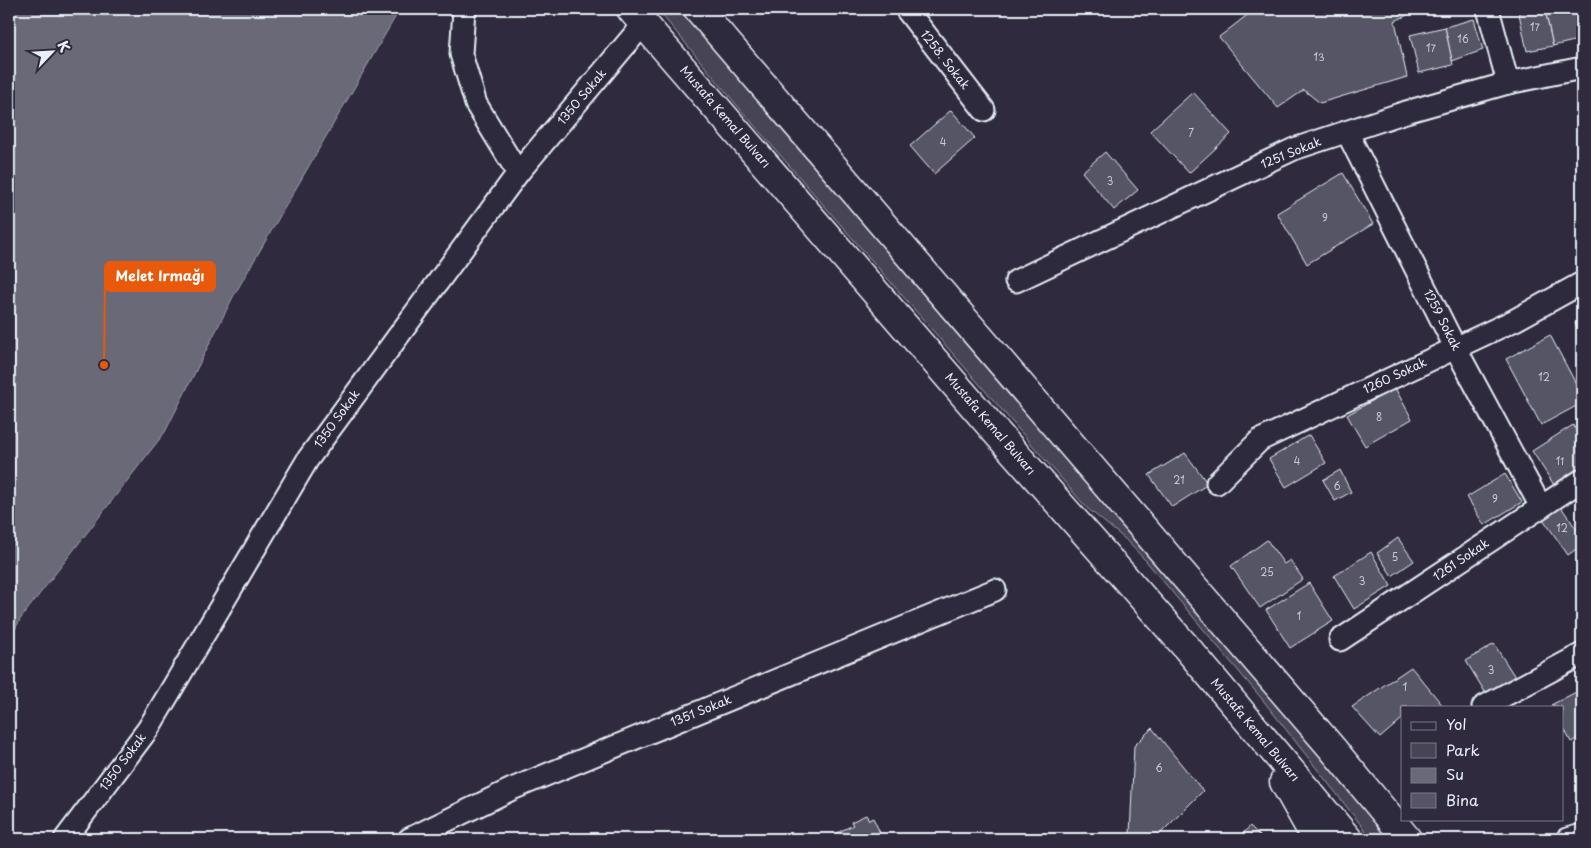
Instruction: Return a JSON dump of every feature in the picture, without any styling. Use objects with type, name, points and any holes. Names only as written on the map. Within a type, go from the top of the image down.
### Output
[{"type":"highway","points":[[698,9],[1331,747],[1407,839]]},
{"type":"highway","name":"Mustafa Kemal Bulvarı","points":[[638,16],[1253,726],[1348,839]]},
{"type":"highway","points":[[1253,726],[1316,839]]},
{"type":"highway","points":[[1331,747],[1401,813]]},
{"type":"highway","points":[[1409,820],[1429,839]]},
{"type":"street","points":[[466,9],[464,10],[461,54],[476,104],[518,173]]},
{"type":"street","name":"1258. Sokak","points":[[906,9],[984,110]]},
{"type":"street","points":[[1488,9],[1508,83]]},
{"type":"street","name":"1350 Sokak","points":[[65,839],[148,729],[308,459],[518,173],[638,16]]},
{"type":"street","name":"1251 Sokak","points":[[1016,280],[1294,149],[1508,83],[1582,68]]},
{"type":"street","name":"1259 Sokak","points":[[1347,132],[1456,349],[1541,507]]},
{"type":"street","name":"1260 Sokak","points":[[1218,483],[1260,440],[1398,374],[1456,349],[1515,320],[1582,283]]},
{"type":"street","name":"1261 Sokak","points":[[1340,640],[1582,480]]},
{"type":"street","name":"1351 Sokak","points":[[409,839],[512,789],[995,590]]},
{"type":"street","points":[[1485,706],[1582,654]]},
{"type":"street","points":[[1567,839],[1582,835]]},
{"type":"green space","points":[[657,9],[683,9],[1063,450],[1392,839],[1372,839],[1262,699],[1146,561],[1125,539],[1087,508],[741,110]]},
{"type":"water","points":[[9,9],[404,9],[397,14],[233,297],[165,432],[21,618],[9,640]]},
{"type":"building","points":[[1255,9],[1420,9],[1395,21],[1407,77],[1320,103],[1304,90],[1278,108],[1219,37]]},
{"type":"building","points":[[1518,9],[1545,9],[1553,46],[1527,51]]},
{"type":"building","points":[[1545,9],[1575,9],[1582,39],[1553,46]]},
{"type":"building","points":[[1474,19],[1483,50],[1452,61],[1445,27]]},
{"type":"building","points":[[1445,27],[1453,65],[1419,73],[1410,35]]},
{"type":"building","points":[[1193,92],[1231,134],[1189,173],[1150,131]]},
{"type":"building","points":[[951,110],[975,138],[934,174],[910,146]]},
{"type":"building","points":[[1105,152],[1138,190],[1114,210],[1082,172]]},
{"type":"building","points":[[1343,173],[1373,224],[1307,264],[1277,213]]},
{"type":"building","points":[[1582,319],[1582,337],[1575,323]]},
{"type":"building","points":[[1550,335],[1582,395],[1582,403],[1541,425],[1506,359]]},
{"type":"building","points":[[1395,388],[1412,419],[1365,446],[1347,415]]},
{"type":"building","points":[[1573,425],[1582,440],[1582,471],[1556,488],[1532,451]]},
{"type":"building","points":[[1309,435],[1326,463],[1286,487],[1269,459]]},
{"type":"building","points":[[1185,453],[1208,484],[1172,507],[1149,475]]},
{"type":"building","points":[[1340,470],[1351,492],[1335,501],[1323,480]]},
{"type":"building","points":[[1505,474],[1522,502],[1484,525],[1467,497]]},
{"type":"building","points":[[1561,507],[1582,537],[1582,545],[1568,555],[1543,519]]},
{"type":"building","points":[[1398,538],[1414,561],[1392,576],[1377,553]]},
{"type":"building","points":[[1267,540],[1284,564],[1290,560],[1303,579],[1260,608],[1231,566]]},
{"type":"building","points":[[1371,552],[1391,586],[1354,609],[1334,576]]},
{"type":"building","points":[[1309,583],[1333,621],[1290,648],[1266,610]]},
{"type":"building","points":[[1494,644],[1517,680],[1488,697],[1466,661]]},
{"type":"building","points":[[1411,667],[1443,706],[1401,706],[1401,720],[1380,738],[1352,707]]},
{"type":"building","points":[[1582,689],[1582,736],[1571,742],[1564,729],[1564,706],[1551,705]]},
{"type":"building","points":[[1152,728],[1203,791],[1155,839],[1125,839],[1130,835],[1134,746]]},
{"type":"building","points":[[866,815],[869,820],[873,818],[883,839],[835,839],[833,835],[853,825],[851,822]]},
{"type":"building","points":[[1250,826],[1263,839],[1238,839]]},
{"type":"place","name":"Melet Irmağı","points":[[104,365]]}]
